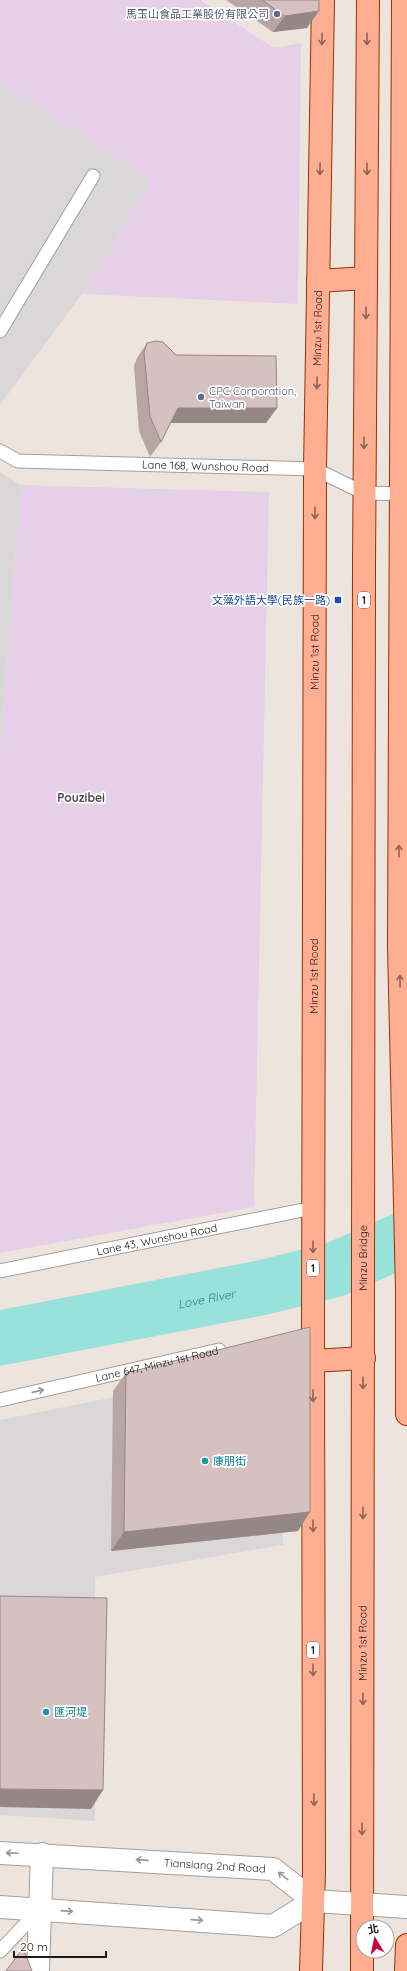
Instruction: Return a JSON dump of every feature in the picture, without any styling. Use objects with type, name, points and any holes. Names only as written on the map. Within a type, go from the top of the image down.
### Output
[{"type":"main road","name":"Minzu 1st Road","points":[[313,1208],[315,469],[323,0]]},
{"type":"main road","name":"1","points":[[364,493],[368,0]]},
{"type":"main road","points":[[403,0],[405,58],[404,494],[399,946],[407,1291],[407,1414]]},
{"type":"main road","points":[[318,281],[366,278]]},
{"type":"main road","name":"Minzu Bridge","points":[[364,493],[364,1316]]},
{"type":"main road","name":"1","points":[[311,1971],[314,1901],[313,1361],[305,1330],[313,1208]]},
{"type":"main road","name":"Minzu 1st Road","points":[[362,1971],[364,1316]]},
{"type":"main road","points":[[313,1361],[364,1358]]},
{"type":"main road","points":[[406,1971],[407,1945]]},
{"type":"street","name":"Tiansiang 2nd Road","points":[[0,1853],[42,1854],[273,1869],[314,1901]]},
{"type":"street","points":[[38,1971],[42,1854]]},
{"type":"street","points":[[0,1907],[273,1926],[314,1901],[407,1907]]},
{"type":"lane","points":[[0,331],[93,176]]},
{"type":"lane","name":"Lane 168, Wunshou Road","points":[[0,452],[18,461],[315,469],[364,493],[404,494]]},
{"type":"lane","name":"Lane 43, Wunshou Road","points":[[0,1271],[313,1208]]},
{"type":"lane","name":"Lane 647, Minzu 1st Road","points":[[0,1400],[229,1348]]},
{"type":"lane","points":[[0,1951],[40,1909]]},
{"type":"shaded area","points":[[0,0],[200,0],[274,48],[301,43],[298,304],[82,294],[151,181],[0,83]]},
{"type":"shaded area","points":[[0,83],[151,181],[82,294],[0,405]]},
{"type":"shaded area","points":[[0,472],[21,485],[0,753]]},
{"type":"shaded area","points":[[21,485],[269,492],[254,1207],[0,1253],[0,753]]},
{"type":"shaded area","points":[[279,1364],[283,1545],[95,1577],[95,1821],[0,1815],[0,1420]]},
{"type":"building","points":[[262,0],[319,0],[319,11],[285,16]]},
{"type":"building","name":"CPC Corporation, Taiwan","points":[[156,341],[163,342],[176,355],[276,356],[277,408],[178,408],[161,442],[150,416],[144,352],[147,343]]},
{"type":"building","name":"康朋街","points":[[310,1327],[310,1512],[124,1532],[126,1373]]},
{"type":"building","name":"匯河堤","points":[[0,1596],[107,1598],[103,1790],[0,1789]]},
{"type":"building","points":[[23,1948],[32,1971],[6,1971]]},
{"type":"waterway","name":"Love River","points":[[0,1338],[260,1288],[334,1270],[407,1238]]},
{"type":"place","name":"馬玉山食品工業股份有限公司","points":[[277,14]]},
{"type":"place","name":"CPC Corporation, Taiwan","points":[[201,397]]},
{"type":"place","name":"文藻外語大學(民族一路)","points":[[338,600]]},
{"type":"place","name":"康朋街","points":[[205,1461]]},
{"type":"place","name":"匯河堤","points":[[46,1712]]},
{"type":"district","name":"Pouzibei","points":[[81,797]]}]
